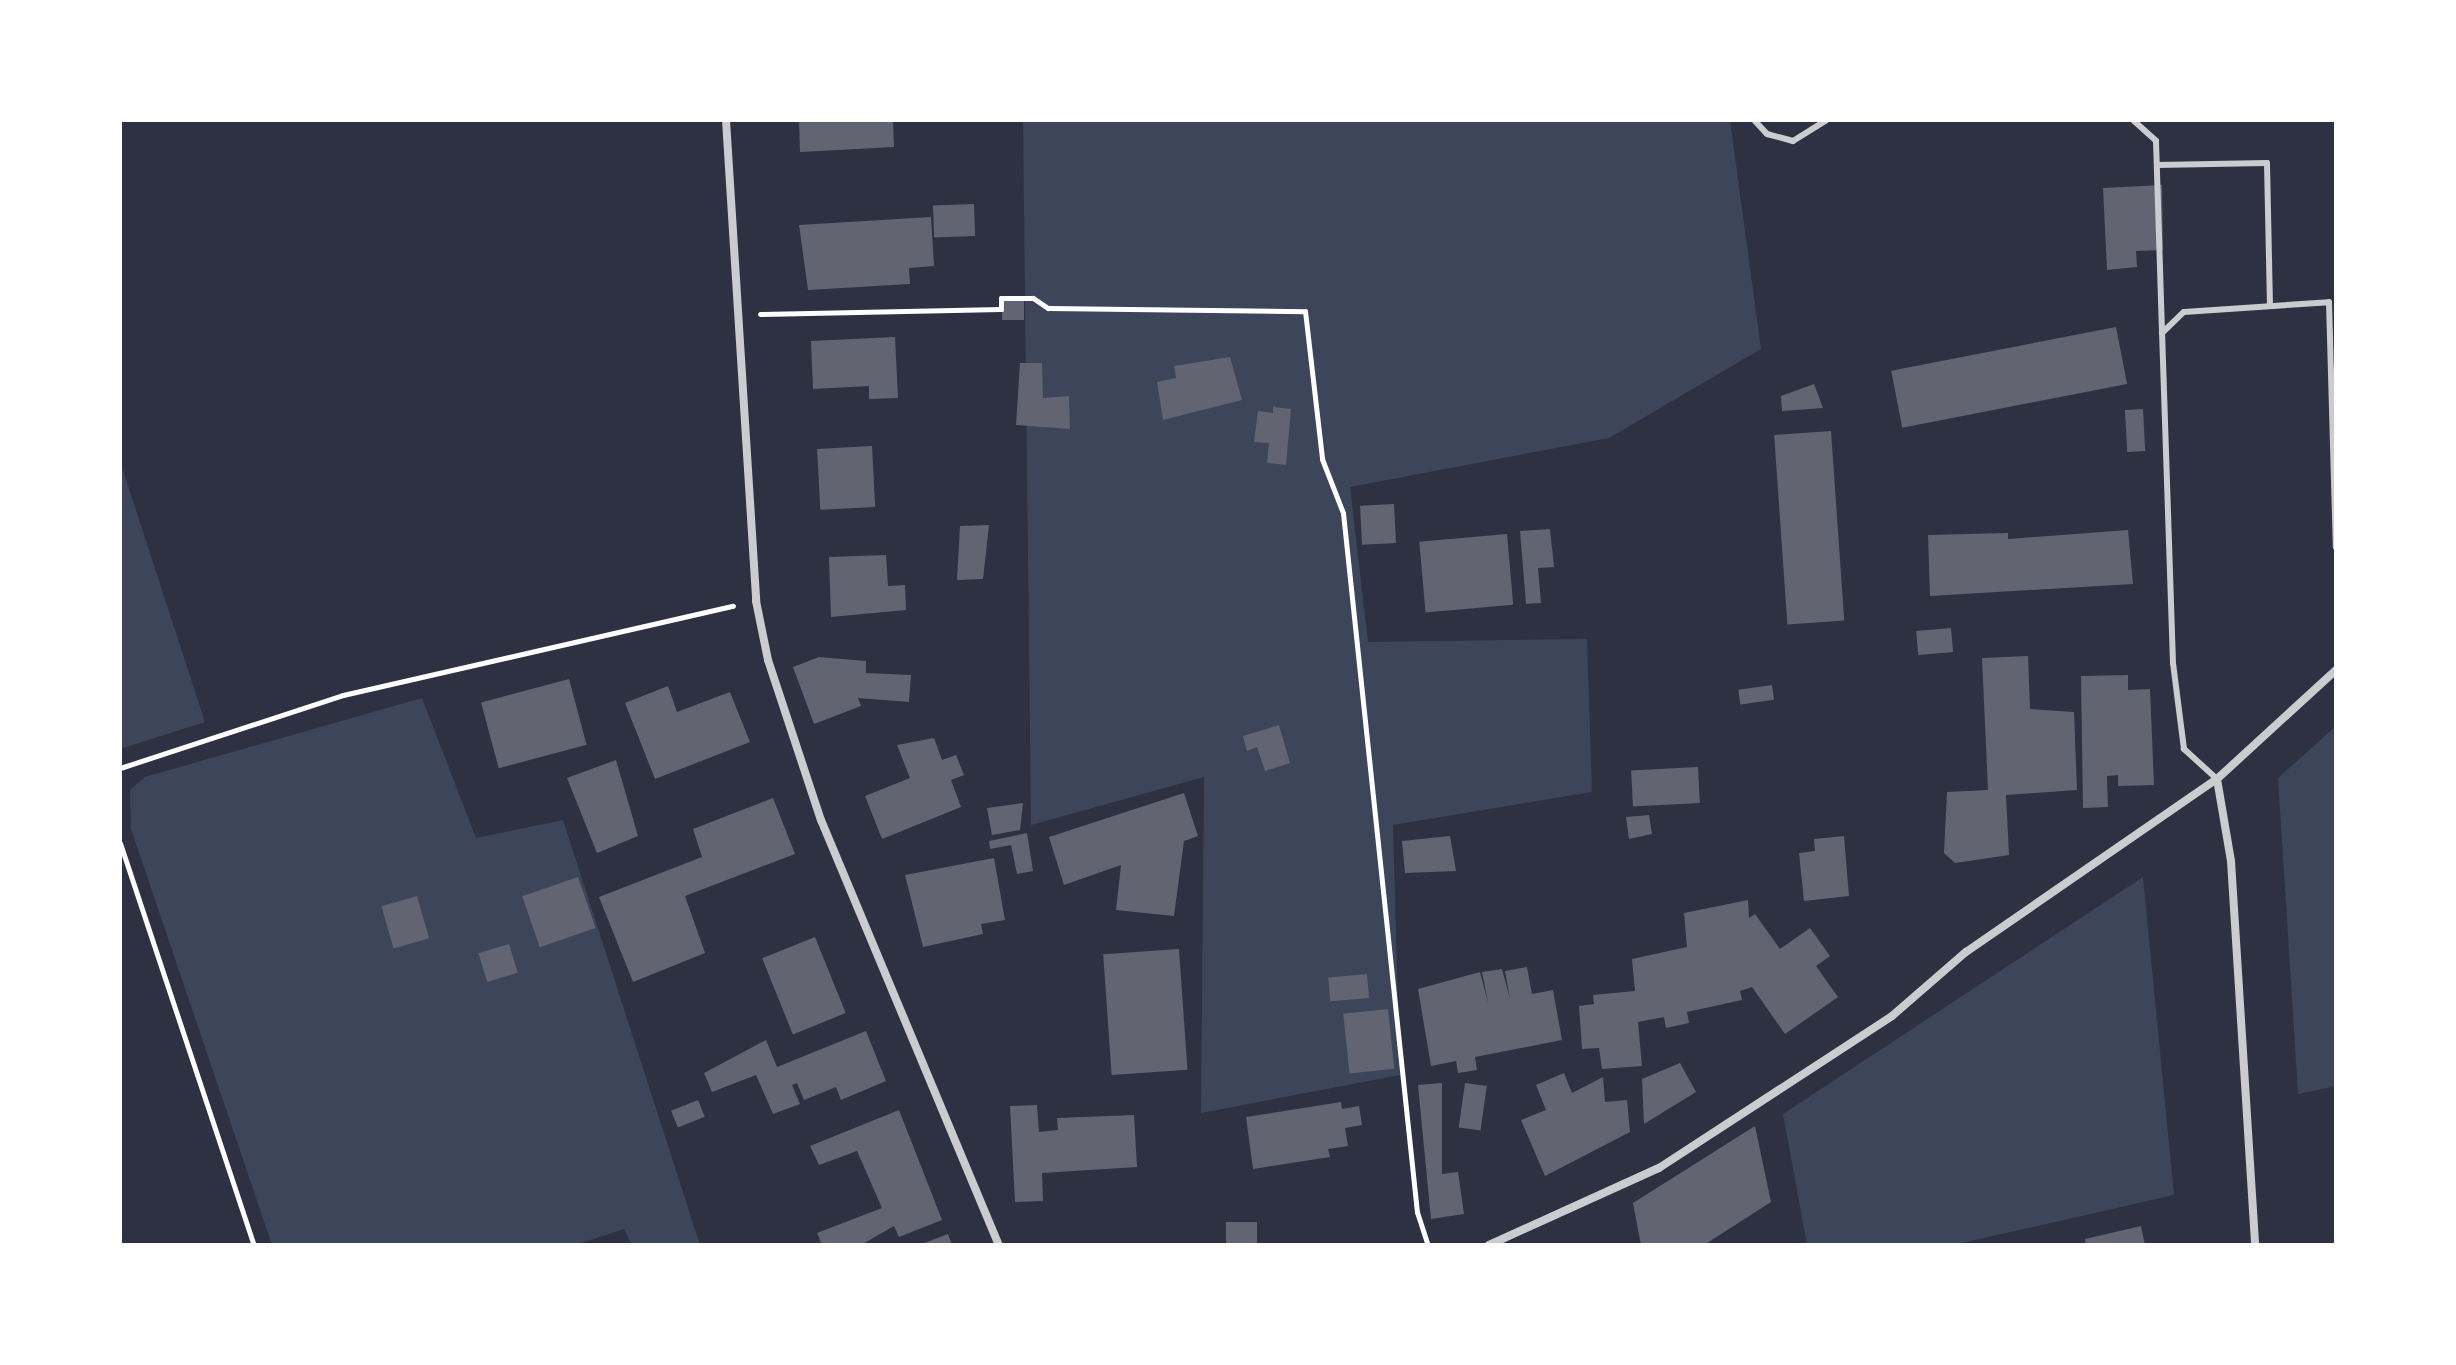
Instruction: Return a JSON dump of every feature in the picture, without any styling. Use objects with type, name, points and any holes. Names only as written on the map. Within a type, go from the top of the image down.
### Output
[{"type":"street","points":[[726,120],[756,601],[768,660],[821,820],[999,1245]]},
{"type":"street","points":[[1489,1245],[1659,1168],[1747,1112],[2217,779],[2336,670]]},
{"type":"street","points":[[2217,779],[2231,861],[2255,1245]]},
{"type":"lane","points":[[1754,120],[1767,134],[1793,141],[1826,120]]},
{"type":"lane","points":[[2133,120],[2156,141],[2173,663],[2184,749],[2217,779]]},
{"type":"lane","points":[[2157,165],[2267,163],[2270,306]]},
{"type":"lane","points":[[2162,333],[2184,312],[2329,302],[2336,547]]},
{"type":"path","points":[[739,314],[1001,309],[1001,298],[1033,298],[1048,308],[1305,311],[1322,459],[1343,513],[1417,1212],[1428,1245]]},
{"type":"path","points":[[120,768],[343,695],[756,601]]},
{"type":"path","points":[[120,843],[254,1245]]},
{"type":"shaded area","points":[[1023,120],[1730,120],[1761,349],[1609,438],[1350,487],[1368,642],[1587,639],[1592,792],[1393,825],[1400,1075],[1201,1113],[1204,777],[1031,825]]},
{"type":"shaded area","points":[[120,461],[205,722],[120,749]]},
{"type":"shaded area","points":[[422,698],[476,838],[563,820],[700,1245],[632,1245],[624,1229],[575,1245],[272,1245],[131,829],[130,790],[145,777]]},
{"type":"shaded area","points":[[2336,726],[2336,1086],[2298,1094],[2278,778]]},
{"type":"shaded area","points":[[2143,877],[2174,1195],[1953,1245],[1807,1245],[1783,1114]]},
{"type":"building","points":[[799,120],[893,120],[894,147],[800,152]]},
{"type":"building","points":[[2162,185],[2163,250],[2136,251],[2137,267],[2107,270],[2103,188]]},
{"type":"building","points":[[974,204],[975,236],[934,237],[933,205]]},
{"type":"building","points":[[931,217],[934,266],[909,268],[910,284],[808,290],[799,225]]},
{"type":"building","points":[[1002,298],[1024,298],[1024,320],[1002,320]]},
{"type":"building","points":[[2116,327],[2127,384],[1902,428],[1891,371]]},
{"type":"building","points":[[895,337],[898,398],[869,399],[869,386],[813,389],[811,341]]},
{"type":"building","points":[[1230,357],[1242,400],[1163,420],[1157,382],[1176,378],[1174,366]]},
{"type":"building","points":[[1020,363],[1042,363],[1043,398],[1069,396],[1070,429],[1016,425]]},
{"type":"building","points":[[1814,384],[1823,408],[1782,411],[1781,396]]},
{"type":"building","points":[[1273,407],[1291,409],[1286,465],[1267,463],[1269,443],[1254,442],[1258,411],[1273,413]]},
{"type":"building","points":[[2143,409],[2145,451],[2127,452],[2125,410]]},
{"type":"building","points":[[1831,431],[1844,621],[1787,625],[1774,435]]},
{"type":"building","points":[[872,446],[875,507],[820,510],[817,449]]},
{"type":"building","points":[[1394,504],[1396,543],[1362,545],[1360,506]]},
{"type":"building","points":[[989,525],[983,579],[957,580],[960,526]]},
{"type":"building","points":[[1550,529],[1554,567],[1538,568],[1541,603],[1526,604],[1520,531]]},
{"type":"building","points":[[2128,530],[2133,584],[1930,596],[1928,535],[2008,533],[2008,539]]},
{"type":"building","points":[[1507,534],[1513,605],[1426,612],[1419,542]]},
{"type":"building","points":[[886,555],[888,586],[905,585],[906,610],[831,617],[829,557]]},
{"type":"building","points":[[1951,628],[1953,652],[1918,655],[1916,631]]},
{"type":"building","points":[[2028,656],[2030,709],[2074,712],[2077,790],[2006,795],[2009,855],[1955,863],[1944,853],[1947,792],[1988,790],[1982,658]]},
{"type":"building","points":[[819,657],[866,661],[866,673],[911,675],[909,702],[858,698],[861,706],[814,724],[793,667]]},
{"type":"building","points":[[2128,675],[2128,690],[2150,689],[2154,785],[2118,786],[2118,775],[2107,776],[2108,807],[2083,808],[2081,676]]},
{"type":"building","points":[[569,679],[587,745],[499,768],[481,703]]},
{"type":"building","points":[[1772,685],[1774,700],[1740,705],[1738,690]]},
{"type":"building","points":[[668,686],[677,712],[730,692],[750,742],[655,779],[625,703]]},
{"type":"building","points":[[1279,725],[1290,763],[1265,771],[1257,747],[1247,751],[1243,736]]},
{"type":"building","points":[[934,738],[942,760],[956,755],[964,775],[951,780],[961,807],[882,839],[865,796],[910,778],[897,745]]},
{"type":"building","points":[[616,760],[638,836],[597,853],[567,778]]},
{"type":"building","points":[[1698,767],[1700,803],[1633,806],[1631,771]]},
{"type":"building","points":[[1184,793],[1198,836],[1184,841],[1174,916],[1116,910],[1121,865],[1064,885],[1049,837]]},
{"type":"building","points":[[773,798],[795,854],[685,896],[705,953],[633,982],[599,897],[702,857],[693,829]]},
{"type":"building","points":[[1023,803],[1020,830],[992,835],[987,808]]},
{"type":"building","points":[[1649,815],[1652,834],[1629,839],[1626,817]]},
{"type":"building","points":[[1027,833],[1033,871],[1017,874],[1011,845],[990,849],[989,841]]},
{"type":"building","points":[[1450,836],[1456,871],[1405,873],[1402,841]]},
{"type":"building","points":[[1844,836],[1849,896],[1804,901],[1799,853],[1815,851],[1814,839]]},
{"type":"building","points":[[994,858],[1005,920],[981,924],[983,934],[923,947],[905,875]]},
{"type":"building","points":[[578,877],[596,928],[540,947],[522,896]]},
{"type":"building","points":[[417,896],[429,938],[394,948],[381,906]]},
{"type":"building","points":[[1748,900],[1749,918],[1755,914],[1780,949],[1810,928],[1830,956],[1816,966],[1838,997],[1785,1034],[1752,987],[1740,991],[1742,1000],[1687,1012],[1689,1023],[1666,1028],[1664,1017],[1638,1022],[1642,1066],[1602,1069],[1599,1048],[1582,1049],[1579,1006],[1594,1004],[1593,995],[1635,991],[1632,959],[1687,947],[1684,913]]},
{"type":"building","points":[[815,937],[846,1013],[793,1034],[762,958]]},
{"type":"building","points":[[509,944],[518,973],[487,982],[478,953]]},
{"type":"building","points":[[1179,949],[1187,1070],[1112,1075],[1103,954]]},
{"type":"building","points":[[1527,967],[1532,994],[1553,990],[1562,1040],[1475,1057],[1477,1070],[1458,1073],[1456,1061],[1431,1066],[1418,989],[1480,972],[1488,1003],[1482,972],[1502,969],[1510,999],[1505,971]]},
{"type":"building","points":[[1367,974],[1369,998],[1330,1001],[1328,977]]},
{"type":"building","points":[[1388,1009],[1394,1069],[1350,1073],[1343,1014]]},
{"type":"building","points":[[866,1031],[886,1081],[841,1100],[836,1087],[804,1100],[797,1083],[792,1085],[800,1104],[773,1114],[756,1075],[712,1092],[704,1073],[766,1040],[777,1067]]},
{"type":"building","points":[[1680,1063],[1696,1092],[1644,1124],[1642,1079]]},
{"type":"building","points":[[1564,1073],[1572,1093],[1603,1077],[1605,1102],[1627,1100],[1630,1132],[1545,1176],[1521,1120],[1546,1110],[1536,1085]]},
{"type":"building","points":[[1442,1083],[1442,1174],[1458,1172],[1464,1214],[1431,1219],[1418,1085]]},
{"type":"building","points":[[1465,1083],[1487,1086],[1481,1131],[1459,1128]]},
{"type":"building","points":[[698,1100],[705,1117],[678,1128],[671,1111]]},
{"type":"building","points":[[1341,1102],[1342,1109],[1359,1106],[1362,1125],[1345,1128],[1348,1146],[1328,1149],[1330,1157],[1253,1169],[1246,1117]]},
{"type":"building","points":[[1037,1105],[1039,1132],[1058,1130],[1057,1118],[1134,1115],[1137,1167],[1042,1173],[1043,1201],[1015,1202],[1010,1106]]},
{"type":"building","points":[[899,1110],[942,1220],[899,1237],[894,1226],[861,1245],[822,1245],[817,1233],[882,1208],[857,1151],[819,1165],[810,1146]]},
{"type":"building","points":[[1755,1126],[1771,1202],[1704,1245],[1641,1245],[1633,1203]]},
{"type":"building","points":[[1226,1222],[1257,1222],[1257,1245],[1226,1245]]},
{"type":"building","points":[[2141,1226],[2145,1245],[2086,1245],[2085,1239]]},
{"type":"building","points":[[948,1234],[952,1245],[919,1245]]}]
